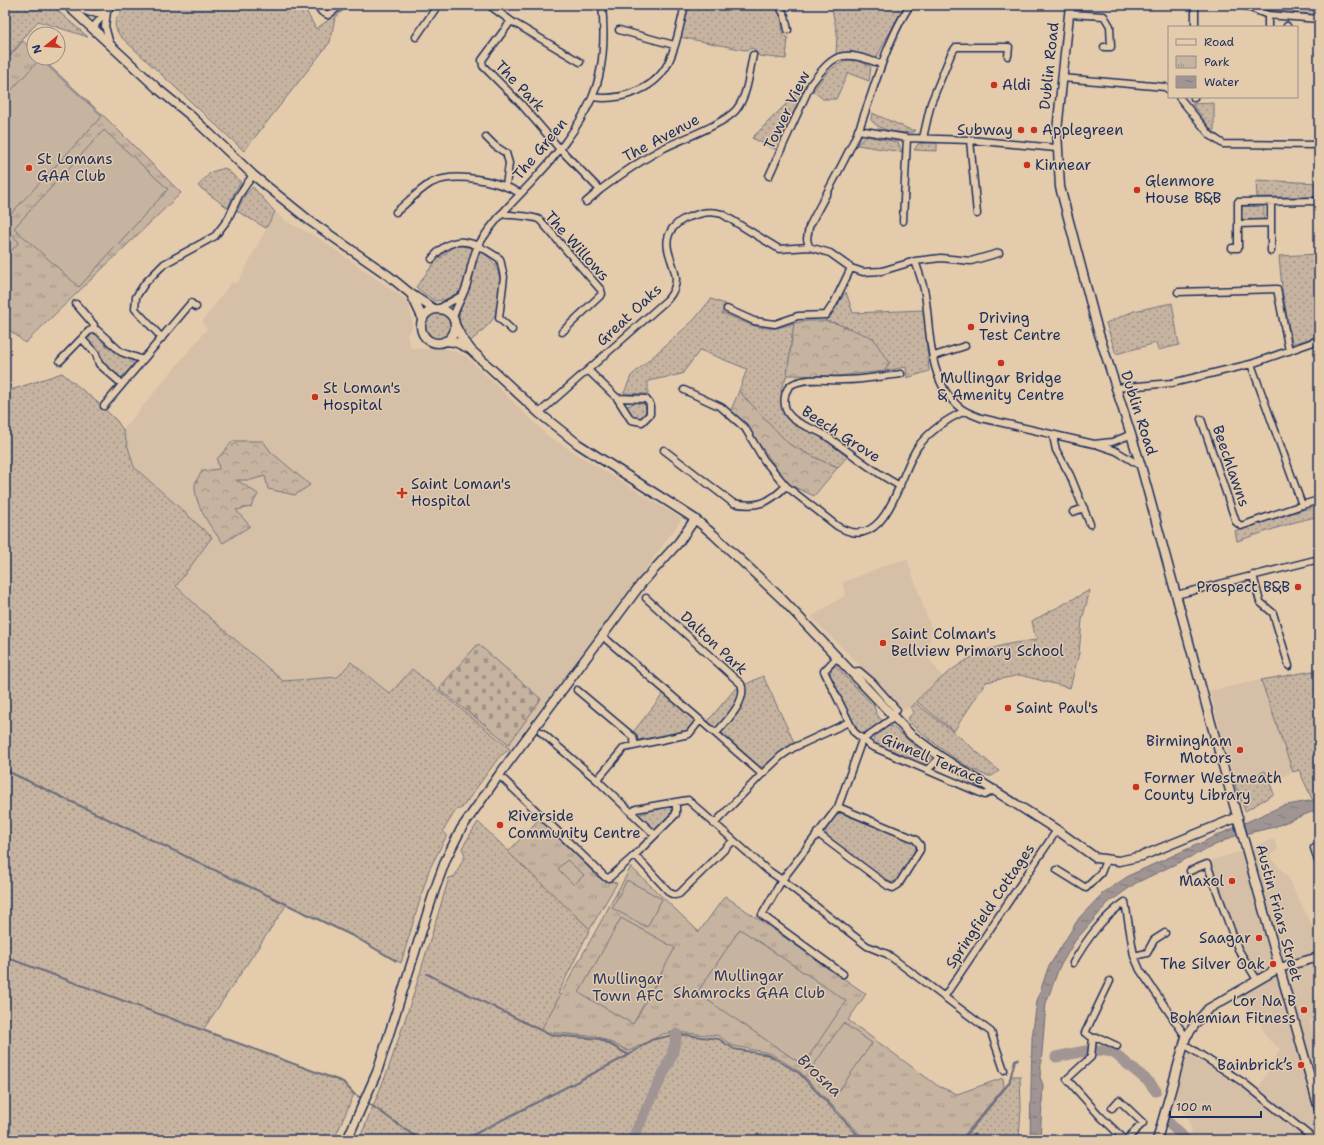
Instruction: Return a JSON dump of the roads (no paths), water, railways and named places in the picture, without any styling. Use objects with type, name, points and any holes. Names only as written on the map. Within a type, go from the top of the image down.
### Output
[{"type":"street","points":[[67,5],[158,89],[191,116],[253,175],[310,221],[389,276],[411,294],[436,309],[447,311],[462,338],[471,350],[539,413],[578,444],[695,519],[781,598],[892,717],[911,735],[941,757],[995,789],[1096,858],[1119,861],[1142,856],[1239,821]]},
{"type":"street","points":[[73,5],[84,12],[98,15],[108,10]]},
{"type":"street","points":[[107,41],[94,26],[112,5]]},
{"type":"street","points":[[316,5],[322,12],[328,15],[341,5]]},
{"type":"street","points":[[416,37],[438,5]]},
{"type":"street","points":[[488,5],[580,62]]},
{"type":"street","name":"The Green","points":[[454,322],[461,295],[466,288],[472,257],[479,245],[501,214],[530,184],[579,123],[593,97],[602,62],[604,22],[602,5]]},
{"type":"street","points":[[593,97],[604,99],[622,97],[648,84],[666,67],[674,45],[685,5]]},
{"type":"street","points":[[779,5],[786,16],[788,30]]},
{"type":"street","points":[[910,5],[898,23],[881,64],[858,130],[809,227],[807,239],[809,247],[830,253],[851,268],[863,272],[882,272],[915,261],[941,258],[971,261],[999,253]]},
{"type":"street","points":[[1195,5],[1195,26]]},
{"type":"street","points":[[1243,5],[1251,6],[1268,15],[1319,19]]},
{"type":"street","points":[[1069,9],[1104,16],[1112,33],[1111,48],[1104,47]]},
{"type":"street","name":"Dublin Road","points":[[1069,9],[1058,108],[1056,148],[1060,187],[1098,331],[1141,466],[1239,821]]},
{"type":"street","points":[[107,41],[104,26],[108,10]]},
{"type":"street","points":[[1268,15],[1268,26]]},
{"type":"street","name":"The Park","points":[[511,20],[482,60],[483,66],[521,104],[559,148]]},
{"type":"street","points":[[619,30],[674,45]]},
{"type":"street","points":[[923,138],[931,103],[951,54],[956,47],[1009,48],[1008,56]]},
{"type":"street","name":"The Avenue","points":[[586,202],[624,172],[662,149],[719,122],[736,110],[746,90],[753,55]]},
{"type":"street","name":"Tower View","points":[[769,176],[811,84],[821,71],[830,62],[842,56],[854,55],[881,64]]},
{"type":"street","points":[[1062,78],[1168,90]]},
{"type":"street","points":[[1180,98],[1210,135],[1223,144],[1319,145]]},
{"type":"street","points":[[858,130],[907,138],[970,140],[1056,148]]},
{"type":"street","points":[[486,137],[495,146],[506,153],[509,163],[506,186]]},
{"type":"street","points":[[903,221],[907,138]]},
{"type":"street","points":[[970,140],[977,214]]},
{"type":"street","points":[[559,148],[600,190]]},
{"type":"street","points":[[162,338],[135,309],[136,297],[144,283],[164,264],[215,236],[228,219],[239,195],[253,175]]},
{"type":"street","points":[[396,212],[431,184],[447,178],[479,180],[506,186],[520,193]]},
{"type":"street","points":[[1232,248],[1238,248],[1238,202],[1319,201]]},
{"type":"street","points":[[1271,202],[1271,251]]},
{"type":"street","name":"Great Oaks","points":[[539,413],[668,299],[672,293],[676,279],[667,247],[667,240],[670,233],[684,218],[713,211],[722,214],[779,249],[809,247]]},
{"type":"street","name":"The Willows","points":[[501,214],[516,217],[534,217],[540,220],[601,290],[602,294],[562,332]]},
{"type":"street","points":[[1238,224],[1271,223]]},
{"type":"street","points":[[432,259],[449,244],[467,242],[479,245],[500,259],[504,277],[499,318],[512,330]]},
{"type":"street","points":[[915,261],[925,292],[937,375],[945,391],[952,400],[966,411],[981,418],[1053,436],[1094,444],[1116,451],[1141,466]]},
{"type":"street","points":[[727,309],[754,321],[775,324],[798,316],[826,315],[834,303],[851,268]]},
{"type":"street","points":[[1178,292],[1277,290],[1289,350]]},
{"type":"street","points":[[411,294],[422,319],[422,332],[427,338],[434,342],[455,342],[471,350]]},
{"type":"street","points":[[422,319],[427,313],[461,295]]},
{"type":"street","points":[[104,406],[191,303],[196,308]]},
{"type":"street","points":[[76,304],[94,325],[93,330]]},
{"type":"street","points":[[445,341],[453,333],[454,322]]},
{"type":"street","points":[[60,361],[89,331],[93,330],[97,330],[121,352],[143,360]]},
{"type":"street","points":[[82,339],[96,354],[99,364],[122,384]]},
{"type":"street","points":[[1115,388],[1172,383],[1251,364],[1319,340]]},
{"type":"street","points":[[934,356],[965,346]]},
{"type":"street","points":[[1251,364],[1302,505]]},
{"type":"street","points":[[588,370],[617,398],[631,420],[635,422],[642,422],[650,414],[650,404],[646,399],[617,398]]},
{"type":"street","name":"Beech Grove","points":[[900,486],[886,479],[825,436],[800,424],[790,416],[786,408],[785,400],[786,390],[794,383],[801,381],[845,380],[901,374]]},
{"type":"street","points":[[684,390],[721,407],[745,428],[764,460],[786,486],[838,526],[844,530],[854,532],[867,531],[883,520],[900,486],[906,469],[919,446],[934,429],[947,419],[966,411]]},
{"type":"street","name":"Beechlawns","points":[[1201,419],[1236,522],[1240,526],[1319,500]]},
{"type":"street","points":[[1094,444],[1112,442],[1130,435]]},
{"type":"street","points":[[1053,436],[1056,450],[1070,476],[1090,524]]},
{"type":"street","points":[[664,450],[733,503],[745,506],[760,504],[774,498],[786,486]]},
{"type":"street","points":[[1073,512],[1084,508]]},
{"type":"street","points":[[347,1140],[377,1072],[446,859],[462,829],[499,775],[642,584],[679,542],[695,519]]},
{"type":"street","points":[[1176,595],[1319,560]]},
{"type":"street","points":[[1253,575],[1260,602],[1274,613],[1289,666]]},
{"type":"street","name":"Dalton Park","points":[[646,598],[741,684],[742,691],[735,713],[716,733]]},
{"type":"street","points":[[608,640],[762,774]]},
{"type":"street","points":[[836,657],[824,671],[854,732],[862,740]]},
{"type":"street","points":[[577,690],[633,737],[635,745]]},
{"type":"street","name":"Ginnell Terrace","points":[[843,974],[762,916],[782,880],[817,833],[838,808],[862,740],[892,717]]},
{"type":"street","points":[[597,780],[624,748],[689,734],[700,720]]},
{"type":"street","points":[[714,824],[781,756],[793,748],[849,722]]},
{"type":"street","points":[[540,732],[597,780],[655,835]]},
{"type":"street","name":"Ginnell Terrace","points":[[862,740],[871,746],[985,795],[995,789]]},
{"type":"street","points":[[927,770],[941,757]]},
{"type":"street","points":[[499,775],[605,877],[609,878],[635,855],[676,814],[676,802]]},
{"type":"street","points":[[631,813],[636,809],[688,800],[733,842],[766,869],[867,946],[887,954],[991,1032],[1004,1070]]},
{"type":"street","points":[[817,833],[888,886],[893,888],[898,886],[920,850],[920,845],[915,839],[838,808]]},
{"type":"street","name":"Austin Friars Street","points":[[1239,821],[1319,1108]]},
{"type":"street","name":"Springfield Cottages","points":[[944,997],[1057,830]]},
{"type":"street","points":[[635,855],[670,893],[675,895],[679,894],[733,842]]},
{"type":"street","points":[[1314,848],[1319,864]]},
{"type":"street","points":[[1056,870],[1086,888],[1101,873],[1106,860]]},
{"type":"street","points":[[1190,871],[1207,864],[1238,949],[1258,980]]},
{"type":"street","points":[[1073,963],[1090,935],[1111,911],[1125,902],[1134,956],[1140,970],[1185,1041],[1244,1083],[1315,1140]]},
{"type":"street","points":[[1134,956],[1147,953],[1154,940],[1165,932]]},
{"type":"street","points":[[1157,1140],[1185,1041],[1208,1009],[1279,968],[1319,957]]},
{"type":"street","points":[[1110,981],[1085,1033],[1093,1038],[1100,1038],[1117,1046]]},
{"type":"street","points":[[1093,1038],[1091,1057],[1067,1079],[1100,1116],[1126,1140],[1143,1123],[1119,1100],[1112,1108]]},
{"type":"water","points":[[1319,799],[1319,809],[1274,827],[1232,837],[1136,883],[1108,903],[1075,941],[1059,968],[1046,1003],[1040,1077],[1043,1085],[1040,1140],[1030,1140],[1032,1038],[1037,1001],[1048,968],[1079,918],[1103,893],[1130,875],[1282,806]]},
{"type":"waterway","points":[[5,770],[355,937],[396,961]]},
{"type":"waterway","points":[[5,957],[343,1082],[354,1094],[363,1099]]},
{"type":"waterway","points":[[427,974],[550,1035],[600,1039],[629,1055]]},
{"type":"waterway","points":[[463,1140],[629,1055],[651,1040],[677,1034],[719,1039],[734,1049],[769,1055],[799,1073],[863,1140]]},
{"type":"waterway","points":[[632,1140],[672,1055],[677,1034]]},
{"type":"waterway","name":"Brosna","points":[[1056,1057],[1085,1051],[1100,1050],[1113,1052],[1149,1082],[1156,1091]]},
{"type":"waterway","name":"Brosna","points":[[962,1140],[1009,1083],[1015,1060],[1018,1059]]},
{"type":"waterway","points":[[367,1102],[420,1140]]},
{"type":"waterway","name":"Brosna","points":[[1169,1123],[1186,1140]]},
{"type":"place","name":"Aldi","points":[[994,85]]},
{"type":"place","name":"Subway","points":[[1021,130]]},
{"type":"place","name":"Applegreen","points":[[1034,130]]},
{"type":"place","name":"Kinnear","points":[[1027,165]]},
{"type":"place","name":"St Lomans GAA Club","points":[[29,168]]},
{"type":"place","name":"Glenmore House B&B","points":[[1137,190]]},
{"type":"place","name":"Driving Test Centre","points":[[971,327]]},
{"type":"place","name":"Mullingar Bridge & Amenity Centre","points":[[1001,363]]},
{"type":"place","name":"St Loman's Hospital","points":[[315,397]]},
{"type":"place","name":"Saint Loman's Hospital","points":[[402,493]]},
{"type":"place","name":"Prospect B&B","points":[[1298,587]]},
{"type":"place","name":"Saint Colman's Bellview Primary School","points":[[883,643]]},
{"type":"place","name":"Saint Paul's","points":[[1008,708]]},
{"type":"place","name":"Birmingham Motors","points":[[1240,750]]},
{"type":"place","name":"Former Westmeath County Library","points":[[1136,787]]},
{"type":"place","name":"Riverside Community Centre","points":[[500,825]]},
{"type":"place","name":"Maxol","points":[[1232,881]]},
{"type":"place","name":"Saagar","points":[[1259,938]]},
{"type":"place","name":"The Silver Oak","points":[[1273,964]]},
{"type":"place","name":"Lor Na B Bohemian Fitness","points":[[1304,1010]]},
{"type":"place","name":"Bainbrick’s","points":[[1301,1065]]},
{"type":"park label","name":"Mullingar Shamrocks GAA Club","points":[[749,984]]},
{"type":"park label","name":"Mullingar Town AFC","points":[[628,988]]}]
